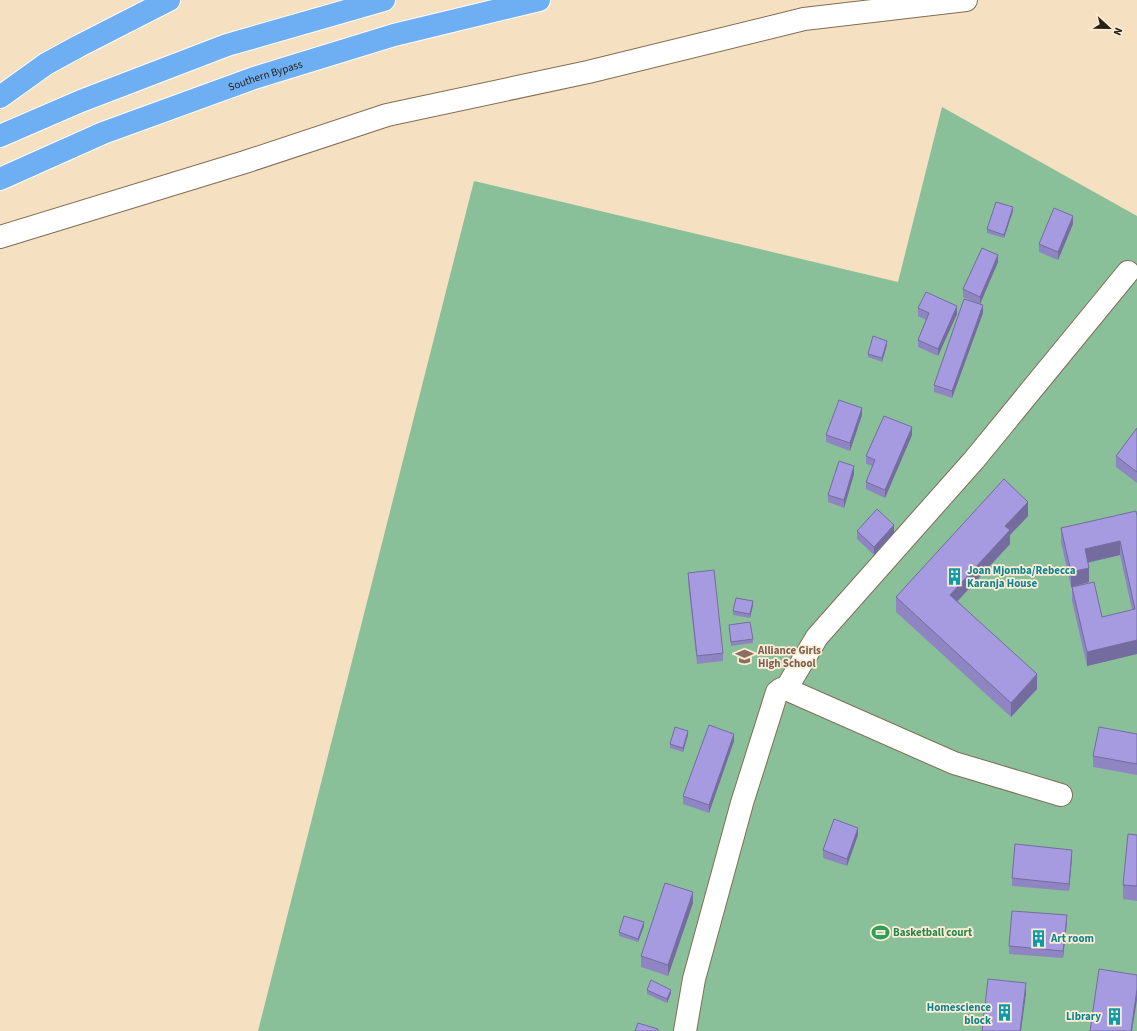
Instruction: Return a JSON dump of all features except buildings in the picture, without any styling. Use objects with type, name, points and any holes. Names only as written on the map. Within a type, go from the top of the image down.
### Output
[{"type":"highway","points":[[0,97],[53,61],[79,46],[169,0]]},
{"type":"highway","points":[[0,136],[81,101],[227,45],[384,0]]},
{"type":"highway","name":"Southern Bypass","points":[[0,179],[103,133],[254,78],[394,35],[539,0]]},
{"type":"street","points":[[0,237],[245,162],[387,115],[588,72],[804,19],[966,0]]},
{"type":"street","points":[[786,689],[817,637],[974,460],[1128,272]]},
{"type":"street","points":[[685,1031],[694,979],[742,803],[777,692],[781,689],[786,689],[954,763],[1061,795]]},
{"type":"green space","name":"Alliance Girls High School","points":[[942,107],[1137,216],[1137,1031],[258,1031],[474,181],[898,282]]},
{"type":"place","name":"Joan Mjomba/Rebecca Karanja House","points":[[954,576]]},
{"type":"place","name":"Alliance Girls High School","points":[[745,656]]},
{"type":"place","name":"Basketball court","points":[[880,932]]},
{"type":"place","name":"Art room","points":[[1038,938]]},
{"type":"place","name":"Homescience block","points":[[1004,1013]]},
{"type":"place","name":"Library","points":[[1114,1016]]}]
